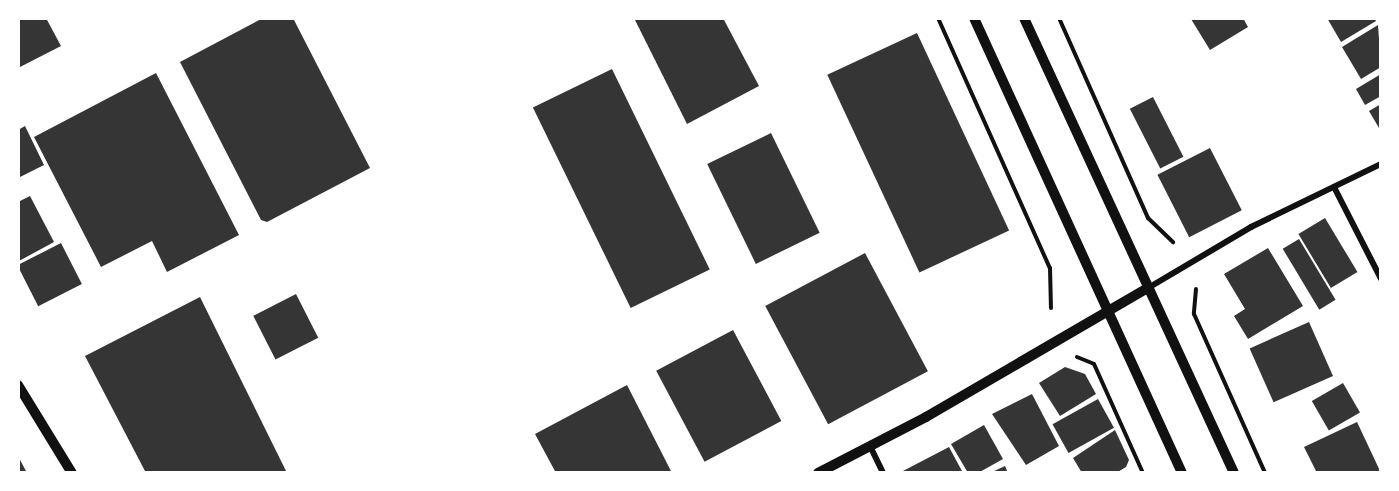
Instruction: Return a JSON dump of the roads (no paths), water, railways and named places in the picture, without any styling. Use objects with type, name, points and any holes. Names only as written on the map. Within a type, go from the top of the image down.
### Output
[{"type":"street","points":[[975,18],[1182,473]]},
{"type":"street","points":[[1024,18],[1234,473]]},
{"type":"street","points":[[818,473],[870,446],[1251,227],[1381,164]]},
{"type":"street","points":[[1334,187],[1381,279]]},
{"type":"street","points":[[18,386],[72,473]]},
{"type":"street","points":[[870,446],[883,473]]}]
